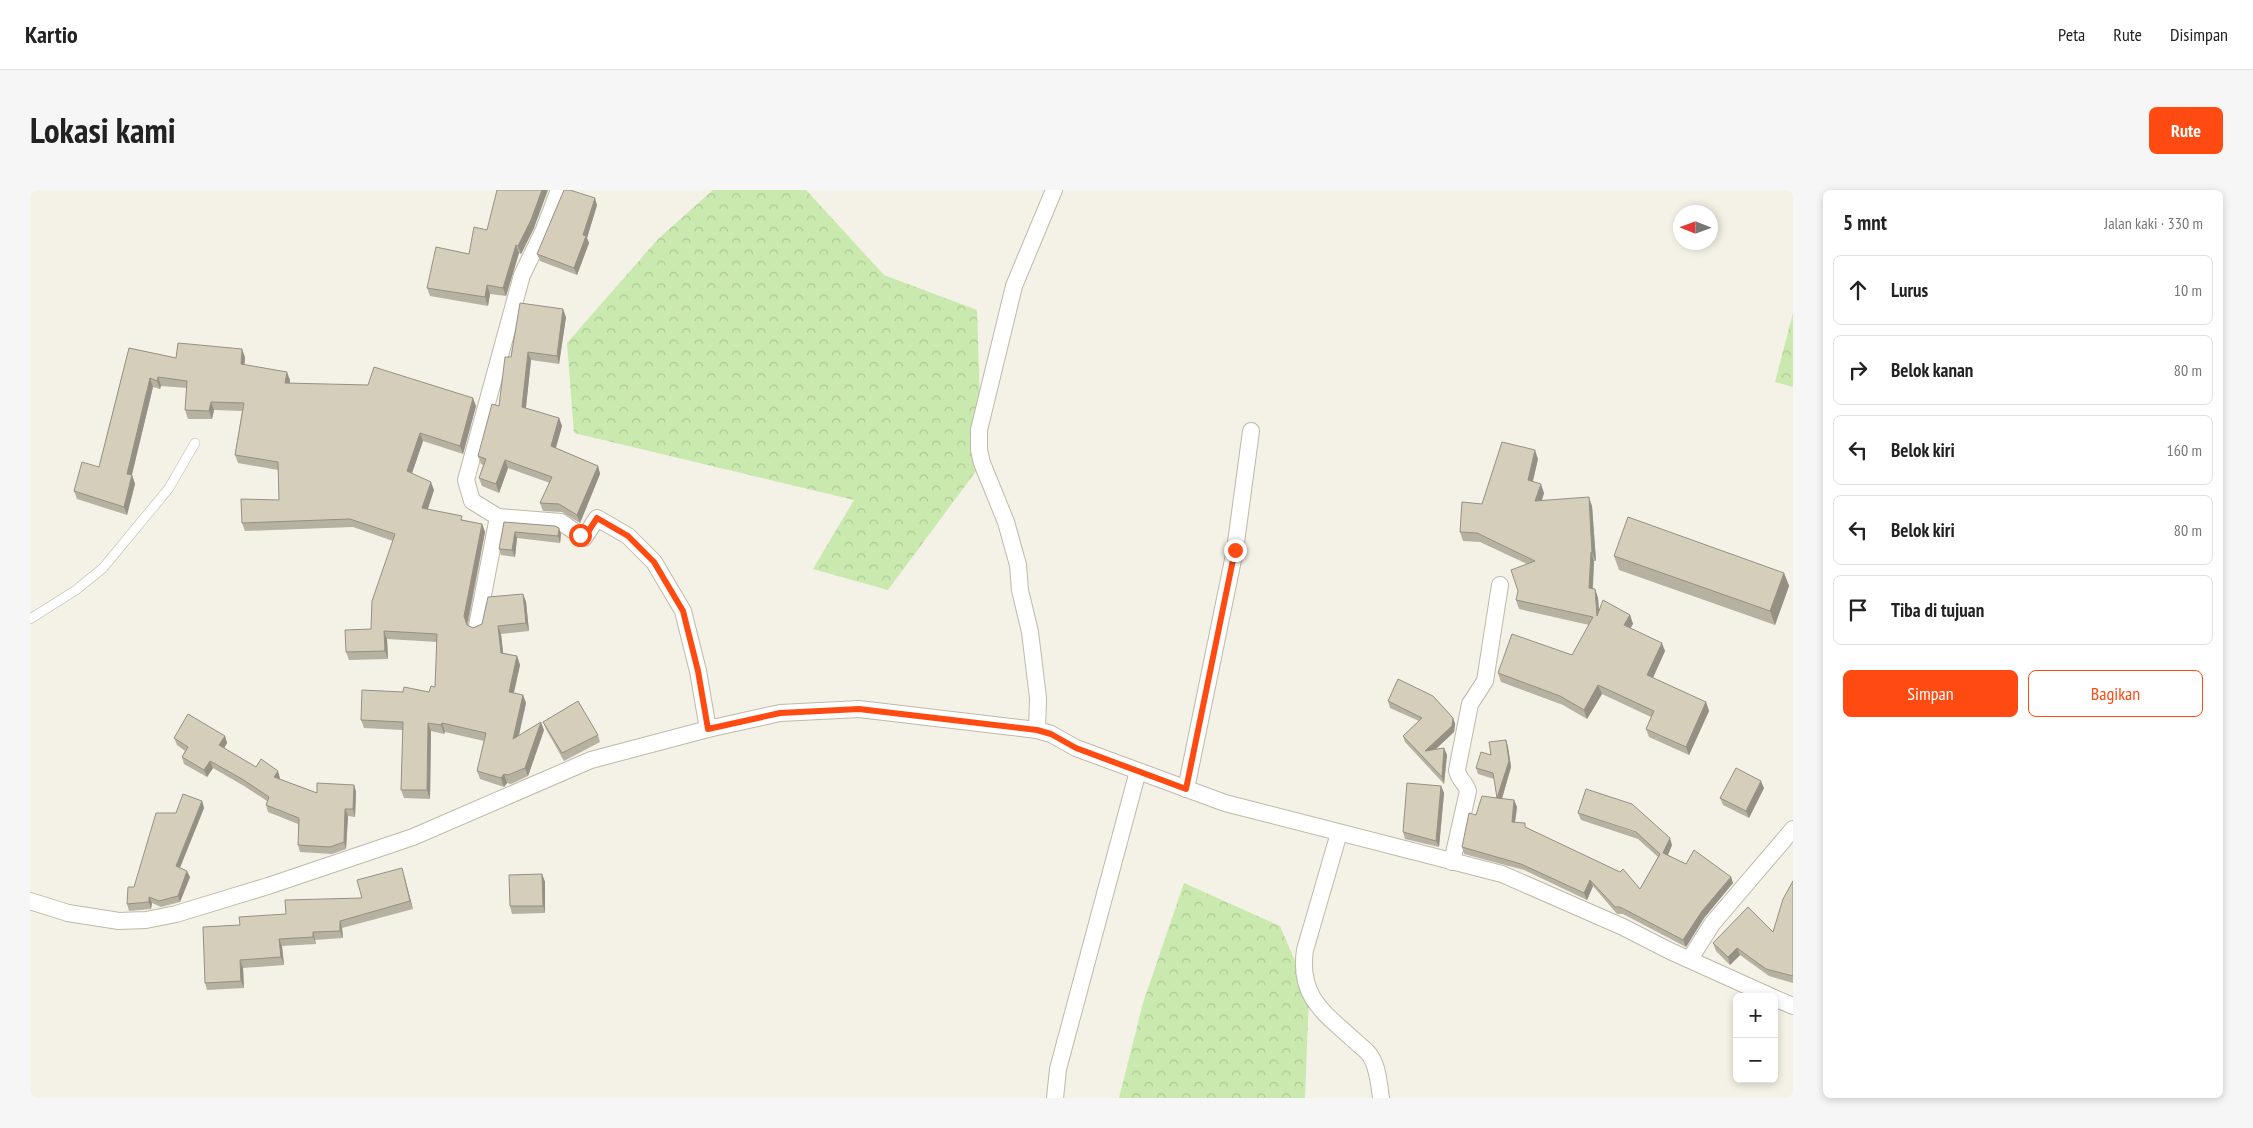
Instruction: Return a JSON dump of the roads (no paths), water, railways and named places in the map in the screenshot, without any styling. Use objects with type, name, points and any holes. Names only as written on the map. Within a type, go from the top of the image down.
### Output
[{"type":"street","points":[[559,190],[543,232],[522,274],[510,312],[489,403],[466,480],[472,501],[498,517],[561,522],[584,538],[597,518],[635,542],[654,562],[683,611],[698,671],[708,729]]},
{"type":"street","points":[[1037,730],[1038,698],[1030,632],[1020,590],[1018,565],[1006,522],[979,450],[980,430],[1014,286],[1054,190]]},
{"type":"street","points":[[1186,789],[1235,550],[1251,431]]},
{"type":"street","points":[[477,626],[498,517]]},
{"type":"street","points":[[1452,862],[1468,791],[1457,775],[1456,770],[1470,704],[1485,681],[1500,585]]},
{"type":"street","points":[[30,901],[68,913],[119,921],[146,920],[176,914],[268,886],[413,837],[591,760],[708,729],[780,713],[859,709],[1037,730],[1051,734],[1076,748],[1225,804],[1502,874],[1541,890],[1764,993]]},
{"type":"street","points":[[1055,1098],[1058,1069],[1138,771]]},
{"type":"street","points":[[1690,959],[1712,924],[1793,829]]},
{"type":"street","points":[[1340,833],[1305,950],[1303,964],[1305,979],[1309,994],[1317,1006],[1371,1057],[1381,1098]]},
{"type":"street","points":[[1778,999],[1793,1006]]},
{"type":"lane","points":[[30,619],[76,590],[103,568],[169,488],[195,443]]}]
